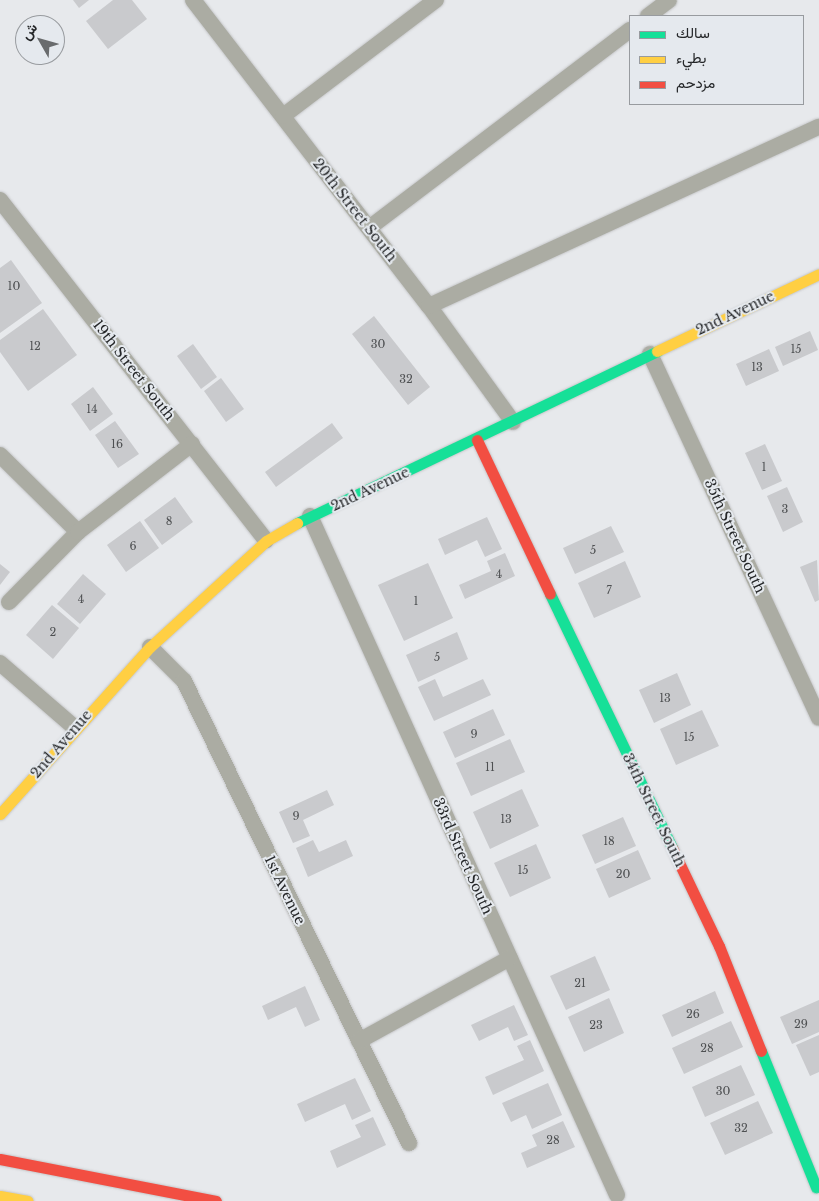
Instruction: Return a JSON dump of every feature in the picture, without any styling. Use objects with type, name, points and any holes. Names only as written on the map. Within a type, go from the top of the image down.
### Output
[{"type":"street","name":"20th Street South","points":[[194,0],[429,306],[513,422]]},
{"type":"street","points":[[283,116],[436,0]]},
{"type":"street","points":[[649,15],[669,0]]},
{"type":"street","points":[[369,228],[629,31]]},
{"type":"street","points":[[429,306],[819,127]]},
{"type":"street","name":"19th Street South","points":[[0,200],[266,541]]},
{"type":"street","name":"2nd Avenue","points":[[0,814],[74,727],[150,646],[266,541],[310,516],[477,440],[650,354],[819,274]]},
{"type":"street","name":"35th Street South","points":[[650,354],[819,718]]},
{"type":"street","name":"34th Street South","points":[[477,440],[719,946],[816,1187]]},
{"type":"street","points":[[9,602],[78,532],[192,444]]},
{"type":"street","points":[[0,455],[78,532]]},
{"type":"street","name":"33rd Street South","points":[[310,516],[617,1195]]},
{"type":"street","name":"1st Avenue","points":[[150,646],[184,680],[409,1143]]},
{"type":"street","points":[[0,663],[74,727]]},
{"type":"street","points":[[359,1041],[510,958]]},
{"type":"street","points":[[0,1158],[216,1201]]},
{"type":"street","points":[[0,1196],[28,1201]]},
{"type":"building","points":[[73,0],[89,0],[79,8]]},
{"type":"building","points":[[113,0],[132,0],[147,19],[108,49],[86,21]]},
{"type":"building","points":[[11,260],[42,303],[0,333],[0,268]]},
{"type":"building","points":[[43,309],[77,355],[28,391],[0,352],[0,340]]},
{"type":"building","points":[[374,316],[430,387],[408,405],[352,334]]},
{"type":"building","points":[[810,331],[818,350],[783,366],[775,347]]},
{"type":"building","points":[[193,344],[217,377],[201,389],[177,356]]},
{"type":"building","points":[[769,349],[779,371],[746,386],[736,364]]},
{"type":"building","points":[[221,378],[244,409],[226,422],[204,391]]},
{"type":"building","points":[[93,387],[113,414],[90,431],[71,404]]},
{"type":"building","points":[[115,421],[139,454],[118,468],[95,435]]},
{"type":"building","points":[[332,423],[343,438],[276,487],[265,472]]},
{"type":"building","points":[[765,444],[782,481],[762,490],[745,453]]},
{"type":"building","points":[[787,487],[803,522],[783,532],[767,496]]},
{"type":"building","points":[[175,497],[193,522],[162,545],[144,520]]},
{"type":"building","points":[[487,517],[502,549],[485,557],[477,540],[445,555],[438,539]]},
{"type":"building","points":[[140,521],[159,548],[126,572],[107,545]]},
{"type":"building","points":[[611,526],[624,552],[575,574],[563,548]]},
{"type":"building","points":[[505,553],[515,576],[465,599],[459,585],[491,571],[487,561]]},
{"type":"building","points":[[817,560],[819,600],[815,602],[800,567]]},
{"type":"building","points":[[625,561],[641,597],[594,618],[578,583]]},
{"type":"building","points":[[428,563],[453,618],[404,641],[378,585]]},
{"type":"building","points":[[0,564],[10,572],[0,585]]},
{"type":"building","points":[[83,574],[106,594],[80,624],[57,604]]},
{"type":"building","points":[[52,605],[79,628],[53,659],[26,635]]},
{"type":"building","points":[[457,632],[468,659],[418,682],[406,655]]},
{"type":"building","points":[[677,673],[691,705],[654,723],[639,690]]},
{"type":"building","points":[[435,679],[443,697],[483,679],[491,695],[434,721],[418,687]]},
{"type":"building","points":[[493,709],[505,735],[455,758],[443,732]]},
{"type":"building","points":[[702,710],[719,746],[676,765],[660,729]]},
{"type":"building","points":[[510,739],[525,772],[471,796],[456,763]]},
{"type":"building","points":[[522,789],[539,826],[490,849],[473,812]]},
{"type":"building","points":[[327,790],[334,805],[303,820],[310,836],[293,843],[279,812]]},
{"type":"building","points":[[623,817],[636,846],[595,864],[582,835]]},
{"type":"building","points":[[313,840],[319,852],[346,840],[353,856],[308,877],[296,848]]},
{"type":"building","points":[[536,844],[551,878],[510,897],[494,863]]},
{"type":"building","points":[[638,850],[651,879],[609,898],[596,869]]},
{"type":"building","points":[[595,956],[610,990],[566,1010],[550,976]]},
{"type":"building","points":[[305,986],[320,1020],[305,1027],[296,1007],[268,1020],[262,1006]]},
{"type":"building","points":[[715,991],[724,1013],[672,1037],[662,1015]]},
{"type":"building","points":[[609,998],[624,1033],[584,1052],[568,1017]]},
{"type":"building","points":[[819,1000],[819,1032],[792,1044],[780,1017]]},
{"type":"building","points":[[514,1005],[528,1035],[514,1041],[508,1027],[479,1041],[471,1025]]},
{"type":"building","points":[[731,1021],[743,1047],[684,1074],[672,1048]]},
{"type":"building","points":[[819,1035],[819,1072],[810,1076],[796,1045]]},
{"type":"building","points":[[530,1040],[544,1071],[493,1095],[485,1077],[524,1060],[517,1046]]},
{"type":"building","points":[[741,1065],[755,1095],[705,1117],[692,1087]]},
{"type":"building","points":[[355,1078],[371,1111],[352,1120],[345,1104],[305,1122],[297,1104]]},
{"type":"building","points":[[548,1083],[562,1115],[532,1129],[526,1115],[511,1122],[502,1103]]},
{"type":"building","points":[[758,1101],[773,1133],[725,1155],[710,1123]]},
{"type":"building","points":[[373,1117],[386,1145],[337,1168],[330,1151],[361,1137],[355,1125]]},
{"type":"building","points":[[563,1121],[575,1147],[527,1168],[521,1153],[537,1146],[532,1135]]},
{"type":"traffic: fast","points":[[297,523],[657,351]]},
{"type":"traffic: fast","points":[[550,594],[672,848]]},
{"type":"traffic: fast","points":[[761,1051],[816,1187]]},
{"type":"traffic: slow","points":[[657,351],[819,274]]},
{"type":"traffic: slow","points":[[0,814],[150,647],[266,541],[297,523]]},
{"type":"traffic: slow","points":[[0,1196],[28,1201]]},
{"type":"traffic: jam","points":[[477,440],[550,594]]},
{"type":"traffic: jam","points":[[672,848],[719,946],[761,1051]]},
{"type":"traffic: jam","points":[[0,1159],[216,1201]]}]
